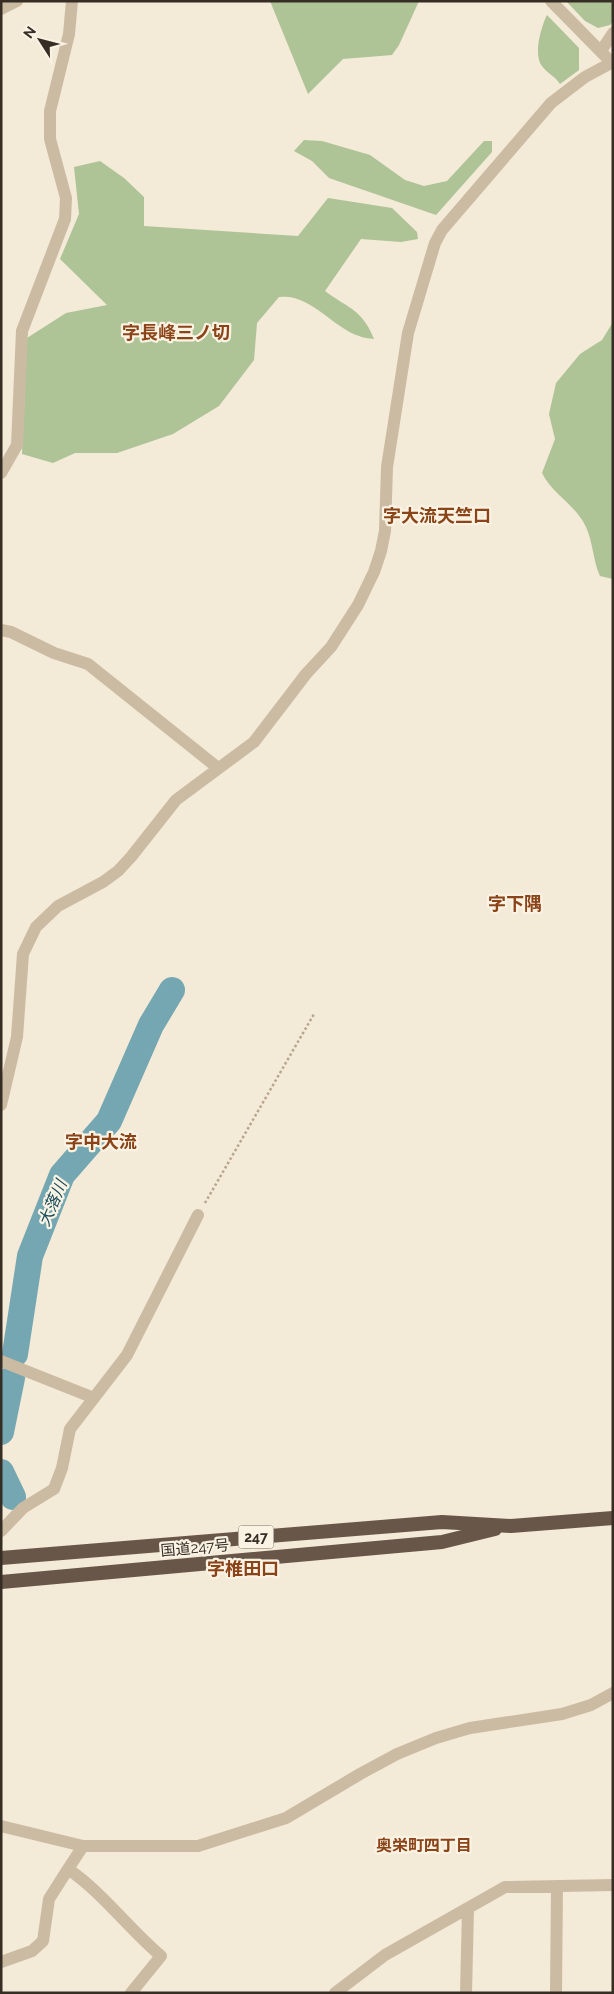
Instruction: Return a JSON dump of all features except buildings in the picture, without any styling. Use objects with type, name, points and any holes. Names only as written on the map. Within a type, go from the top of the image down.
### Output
[{"type":"highway","name":"国道247号","points":[[1,1558],[442,1522],[511,1526],[613,1518]]},
{"type":"highway","name":"国道247号","points":[[1,1582],[442,1542],[511,1526]]},
{"type":"street","points":[[1,9],[16,1]]},
{"type":"street","points":[[1,473],[16,445],[22,331],[65,219],[66,198],[50,139],[50,111],[69,34],[72,1]]},
{"type":"street","points":[[1,1105],[17,1037],[23,954],[36,927],[58,906],[103,882],[118,871],[132,857],[176,800],[261,734],[306,674],[331,647],[346,627],[374,572],[385,531],[387,467],[408,333],[435,244],[442,230],[551,103],[585,76],[612,64],[551,1]]},
{"type":"street","points":[[601,51],[613,33]]},
{"type":"street","points":[[1,630],[11,632],[54,653],[88,664],[218,768]]},
{"type":"street","points":[[1,1531],[23,1508],[54,1489],[62,1468],[70,1429],[127,1355],[137,1339],[170,1266],[198,1215]]},
{"type":"street","points":[[1,1361],[94,1398]]},
{"type":"street","points":[[1,1826],[83,1846],[172,1848],[198,1846],[225,1840],[286,1818],[368,1770],[436,1738],[470,1728],[562,1714],[591,1705],[613,1694]]},
{"type":"street","points":[[1,1962],[32,1951],[43,1941],[49,1899],[83,1846]]},
{"type":"street","points":[[68,1869],[89,1883],[135,1934],[160,1956],[132,1993]]},
{"type":"street","points":[[335,1993],[385,1955],[505,1887],[613,1885]]},
{"type":"street","points":[[556,1993],[557,1886]]},
{"type":"street","points":[[466,1993],[468,1909]]},
{"type":"path","points":[[198,1215],[314,1014]]},
{"type":"green space","points":[[270,1],[419,1],[399,45],[392,55],[343,59],[308,94]]},
{"type":"green space","points":[[566,1],[613,1],[613,21],[610,25],[598,28],[585,21]]},
{"type":"green space","points":[[547,15],[579,48],[579,70],[560,84],[546,71],[539,61],[540,34]]},
{"type":"green space","points":[[304,140],[322,141],[370,155],[405,180],[424,186],[447,181],[484,141],[492,141],[492,152],[436,215],[329,178],[312,161],[294,151]]},
{"type":"green space","points":[[100,161],[124,178],[144,197],[144,226],[298,236],[328,198],[392,208],[417,232],[418,239],[401,242],[361,239],[325,291],[360,315],[374,339],[361,337],[349,332],[301,300],[279,297],[257,323],[254,360],[219,406],[173,434],[117,453],[75,453],[53,463],[22,454],[27,338],[66,313],[107,305],[60,259],[79,214],[74,167]]},
{"type":"green space","points":[[613,322],[613,579],[600,576],[588,533],[582,519],[552,487],[542,473],[555,439],[549,414],[556,383],[580,354],[602,340]]},
{"type":"waterway","name":"大落川","points":[[15,1354],[30,1256],[62,1175],[109,1121],[151,1025],[172,990]]},
{"type":"waterway","name":"大落川","points":[[1,1432],[12,1378]]},
{"type":"waterway","name":"大落川","points":[[1,1472],[13,1497]]},
{"type":"district","name":"字長峰三ノ切","points":[[176,333]]},
{"type":"district","name":"字大流天竺口","points":[[437,516]]},
{"type":"district","name":"字下隅","points":[[515,904]]},
{"type":"district","name":"字中大流","points":[[101,1142]]},
{"type":"district","name":"字椎田口","points":[[243,1569]]},
{"type":"district","name":"奥栄町四丁目","points":[[424,1845]]}]
